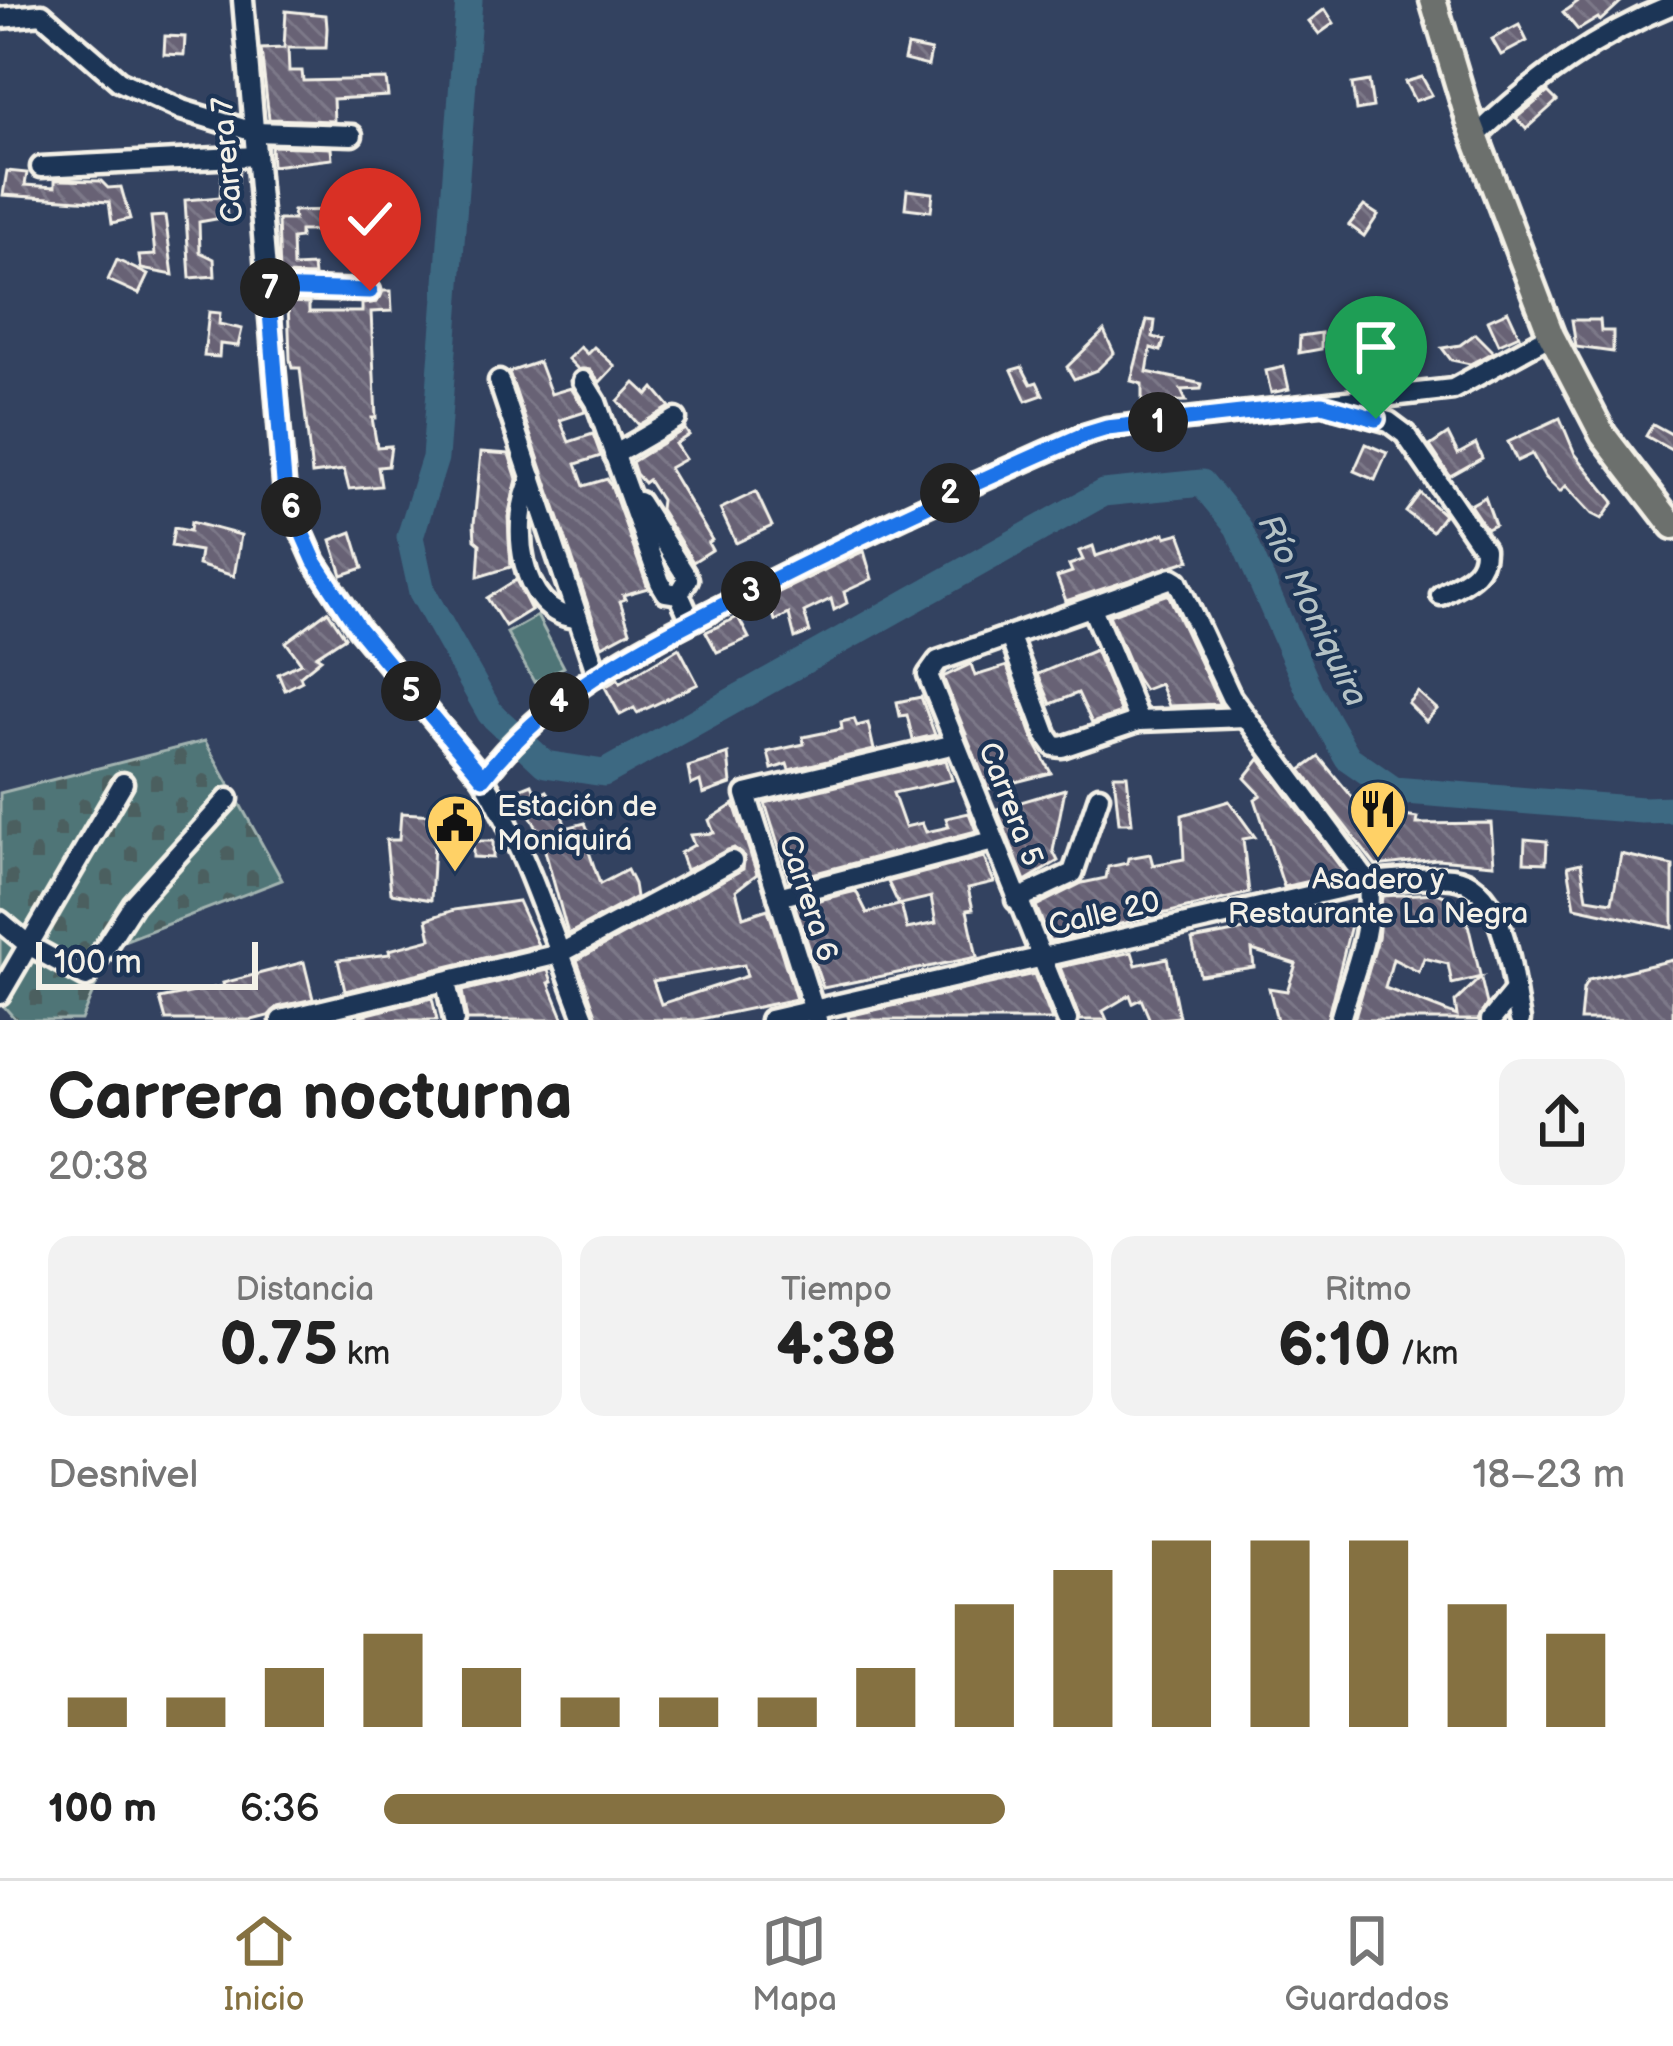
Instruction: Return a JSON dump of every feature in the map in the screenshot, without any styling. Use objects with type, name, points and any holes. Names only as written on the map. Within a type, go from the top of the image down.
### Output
[{"type":"main road","points":[[1433,0],[1475,137],[1551,335],[1603,435],[1673,526]]},
{"type":"street","name":"Carrera 7","points":[[243,0],[285,494],[315,562],[359,629],[483,778],[517,843],[585,1020]]},
{"type":"street","points":[[1475,137],[1523,91],[1567,59],[1673,4]]},
{"type":"street","points":[[0,18],[34,7],[142,94],[254,132],[352,135]]},
{"type":"street","points":[[41,167],[256,156]]},
{"type":"street","points":[[268,288],[370,291]]},
{"type":"street","points":[[483,778],[546,712],[596,676],[692,621],[897,516],[1084,435],[1107,428],[1453,389],[1551,335]]},
{"type":"street","points":[[499,381],[596,676]]},
{"type":"street","points":[[583,381],[596,402],[660,582],[666,592],[679,594],[692,621]]},
{"type":"street","points":[[1322,404],[1389,422],[1406,434],[1484,550],[1478,573],[1441,595]]},
{"type":"street","points":[[617,465],[676,419]]},
{"type":"street","points":[[532,478],[523,495],[521,521],[529,578],[546,609],[561,617],[578,618]]},
{"type":"street","points":[[1245,717],[1139,722],[1054,746],[1010,637],[1175,579],[1232,697],[1368,883],[1371,913],[1365,943],[1340,1020]]},
{"type":"street","points":[[1092,608],[1139,722]]},
{"type":"street","name":"Carrera 5","points":[[1010,637],[938,661],[928,675],[1066,1020]]},
{"type":"street","name":"Carrera 6","points":[[816,1016],[746,794],[955,744]]},
{"type":"street","points":[[0,994],[123,783]]},
{"type":"street","points":[[1016,900],[1073,873],[1099,796]]},
{"type":"street","points":[[0,921],[30,946],[86,977],[133,904],[228,799]]},
{"type":"street","points":[[778,898],[993,842]]},
{"type":"street","points":[[281,1020],[560,954],[732,861]]},
{"type":"street","name":"Calle 20","points":[[770,1020],[816,1016],[1368,883],[1454,878],[1478,890],[1498,914],[1514,992]]},
{"type":"street","points":[[446,982],[454,1020]]},
{"type":"street","points":[[1490,1020],[1514,992]]},
{"type":"street","points":[[1514,992],[1520,1020]]},
{"type":"green space","points":[[537,616],[564,667],[534,682],[507,633]]},
{"type":"green space","points":[[205,741],[282,880],[113,945],[81,1020],[16,1020],[0,1002],[0,793]]},
{"type":"building","points":[[1580,0],[1623,0],[1600,21],[1578,30],[1563,12]]},
{"type":"building","points":[[1325,9],[1334,23],[1319,34],[1309,21]]},
{"type":"building","points":[[286,11],[326,15],[327,28],[326,48],[288,48],[289,71],[302,71],[303,81],[386,79],[388,96],[333,99],[334,121],[269,119],[261,49],[284,48]]},
{"type":"building","points":[[1519,25],[1527,41],[1501,55],[1492,39]]},
{"type":"building","points":[[165,36],[185,37],[184,55],[164,54]]},
{"type":"building","points":[[907,46],[931,51],[928,66],[904,60]]},
{"type":"building","points":[[1422,77],[1432,95],[1415,101],[1405,82]]},
{"type":"building","points":[[1369,81],[1373,107],[1356,110],[1352,84]]},
{"type":"building","points":[[1548,92],[1557,101],[1526,129],[1516,118]]},
{"type":"building","points":[[271,146],[331,148],[332,159],[272,166]]},
{"type":"building","points":[[239,170],[237,196],[225,197],[227,217],[199,222],[200,252],[214,259],[215,276],[190,278],[185,200],[220,197],[222,171]]},
{"type":"building","points":[[7,171],[27,173],[25,185],[55,187],[55,180],[60,180],[101,181],[108,188],[121,187],[130,219],[112,223],[109,202],[3,195]]},
{"type":"building","points":[[907,190],[933,193],[931,211],[905,208]]},
{"type":"building","points":[[1364,206],[1378,215],[1364,236],[1349,225]]},
{"type":"building","points":[[385,209],[386,230],[300,231],[300,238],[292,239],[293,267],[313,266],[314,276],[280,275],[278,220],[294,220],[293,211]]},
{"type":"building","points":[[165,216],[173,275],[141,269],[139,256],[155,255],[151,217]]},
{"type":"building","points":[[117,260],[148,275],[139,294],[108,280]]},
{"type":"building","points":[[383,291],[391,291],[392,311],[371,312],[376,418],[372,418],[377,447],[391,446],[388,466],[378,467],[381,486],[349,489],[344,470],[312,474],[300,368],[292,368],[290,359],[288,302],[309,303],[309,312],[362,312],[362,304],[377,302]]},
{"type":"building","points":[[1508,311],[1519,335],[1499,344],[1488,320]]},
{"type":"building","points":[[209,312],[220,313],[219,324],[242,329],[238,346],[220,344],[219,357],[204,356]]},
{"type":"building","points":[[1147,320],[1155,321],[1153,337],[1164,340],[1161,351],[1151,348],[1147,372],[1202,384],[1201,389],[1181,390],[1186,401],[1142,402],[1142,384],[1131,381]]},
{"type":"building","points":[[1572,320],[1600,320],[1601,331],[1613,331],[1613,352],[1576,347]]},
{"type":"building","points":[[1104,331],[1114,353],[1097,370],[1074,379],[1067,367]]},
{"type":"building","points":[[1321,333],[1321,349],[1299,353],[1300,336]]},
{"type":"building","points":[[1475,334],[1493,352],[1470,364],[1451,360],[1442,348],[1460,345]]},
{"type":"building","points":[[1382,346],[1380,384],[1367,385],[1368,348]]},
{"type":"building","points":[[580,347],[587,354],[594,347],[615,366],[600,382],[590,370],[578,369],[568,359]]},
{"type":"building","points":[[539,362],[551,394],[571,388],[584,408],[585,412],[560,420],[569,442],[593,434],[601,456],[576,464],[584,486],[607,479],[611,485],[648,588],[623,595],[620,601],[630,631],[602,646],[509,372]]},
{"type":"building","points":[[1022,367],[1043,395],[1026,401],[1012,370]]},
{"type":"building","points":[[1284,367],[1289,389],[1271,393],[1266,371]]},
{"type":"building","points":[[635,383],[648,395],[654,388],[670,407],[639,425],[618,401]]},
{"type":"building","points":[[1560,418],[1575,454],[1614,502],[1602,519],[1566,486],[1560,492],[1532,454],[1517,461],[1508,442]]},
{"type":"building","points":[[1653,424],[1673,435],[1673,451],[1646,436]]},
{"type":"building","points":[[685,429],[689,435],[675,444],[685,459],[669,468],[712,540],[708,543],[712,550],[693,562],[660,509],[661,500],[648,480],[644,483],[636,474],[632,462]]},
{"type":"building","points":[[1448,434],[1458,454],[1476,444],[1482,458],[1450,476],[1430,446]]},
{"type":"building","points":[[1366,444],[1387,453],[1375,480],[1354,471]]},
{"type":"building","points":[[481,452],[509,454],[517,479],[508,517],[511,567],[478,577],[480,544],[475,540],[474,524]]},
{"type":"building","points":[[756,492],[772,526],[736,543],[720,509]]},
{"type":"building","points":[[1420,493],[1444,515],[1432,531],[1406,512]]},
{"type":"building","points":[[1485,497],[1495,525],[1486,529],[1470,505]]},
{"type":"building","points":[[191,522],[241,535],[234,576],[198,565],[200,551],[171,546],[174,528],[190,531]]},
{"type":"building","points":[[352,532],[363,568],[342,575],[331,540]]},
{"type":"building","points":[[1165,533],[1166,537],[1180,533],[1190,560],[1066,601],[1057,577],[1072,572],[1069,565],[1083,560],[1079,551],[1093,546],[1096,556]]},
{"type":"building","points":[[864,551],[872,579],[844,592],[847,603],[834,610],[831,599],[804,612],[810,632],[795,638],[789,614],[775,621],[769,597]]},
{"type":"building","points":[[516,580],[531,610],[505,626],[487,598]]},
{"type":"building","points":[[1168,594],[1220,704],[1169,706],[1160,684],[1144,690],[1136,678],[1109,615]]},
{"type":"building","points":[[328,611],[345,637],[316,656],[321,659],[300,676],[302,681],[285,690],[278,674],[301,663],[286,642]]},
{"type":"building","points":[[738,617],[749,638],[717,652],[706,632]]},
{"type":"building","points":[[679,648],[698,684],[637,713],[634,708],[620,715],[605,687]]},
{"type":"building","points":[[1095,650],[1121,713],[1092,723],[1078,693],[1051,704],[1038,674]]},
{"type":"building","points":[[971,664],[975,676],[1007,666],[1051,773],[988,789],[943,677]]},
{"type":"building","points":[[1418,692],[1437,709],[1426,721],[1408,703]]},
{"type":"building","points":[[921,697],[935,735],[913,740],[907,715],[900,716],[897,702]]},
{"type":"building","points":[[854,719],[857,726],[868,723],[874,750],[789,770],[787,764],[772,769],[768,752],[804,744],[803,737],[842,729],[841,722]]},
{"type":"building","points":[[728,754],[731,784],[703,794],[700,781],[691,785],[688,767]]},
{"type":"building","points":[[1319,757],[1353,798],[1373,812],[1418,818],[1417,824],[1491,823],[1494,864],[1437,859],[1376,866],[1301,770]]},
{"type":"building","points":[[1260,759],[1345,873],[1284,887],[1255,799],[1261,795],[1245,778]]},
{"type":"building","points":[[946,760],[952,780],[893,793],[905,827],[922,823],[926,832],[949,827],[946,818],[969,813],[976,831],[789,880],[765,803]]},
{"type":"building","points":[[1114,775],[1127,775],[1132,823],[1119,823]]},
{"type":"building","points":[[532,784],[537,796],[547,791],[566,828],[585,823],[596,850],[589,852],[600,884],[627,870],[634,884],[636,897],[568,934],[541,836],[517,790]]},
{"type":"building","points":[[1065,789],[1053,851],[1058,861],[1025,881],[997,809]]},
{"type":"building","points":[[1229,801],[1255,837],[1243,839],[1249,893],[1050,941],[1036,906],[1082,883],[1106,878],[1108,867],[1127,863],[1128,858],[1150,854],[1153,865],[1184,859],[1182,815]]},
{"type":"building","points":[[734,804],[757,874],[736,890],[743,917],[768,909],[796,999],[696,1020],[598,1020],[577,960],[743,869],[744,856],[734,848],[686,870],[680,853],[694,845],[690,835],[714,833],[709,820]],"holes":[[[744,965],[747,976],[661,1004],[653,981]]]},
{"type":"building","points":[[401,813],[470,817],[472,838],[441,837],[441,845],[434,845],[431,900],[391,893],[386,840],[399,840]]},
{"type":"building","points":[[1525,839],[1547,841],[1546,863],[1524,862]]},
{"type":"building","points":[[473,841],[493,841],[493,858],[473,857]]},
{"type":"building","points":[[1621,854],[1673,866],[1673,928],[1575,907],[1568,866],[1581,863],[1587,898],[1612,902]]},
{"type":"building","points":[[984,857],[994,882],[968,888],[973,909],[967,910],[977,957],[823,988],[795,906],[856,891],[867,913],[899,905],[888,882]],"holes":[[[931,897],[936,923],[907,929],[901,904]]]},
{"type":"building","points":[[1437,893],[1459,902],[1465,912],[1481,977],[1487,1004],[1478,1020],[1354,1020],[1378,939],[1382,896]],"holes":[[[1424,958],[1448,964],[1452,984],[1481,977],[1455,1002],[1457,1016],[1385,988],[1393,959],[1419,972]]]},
{"type":"building","points":[[518,901],[538,945],[345,991],[338,960],[390,954],[389,950],[431,939],[427,919],[454,910]]},
{"type":"building","points":[[1355,909],[1327,1020],[1277,1020],[1269,988],[1287,991],[1296,964],[1252,950],[1254,967],[1200,975],[1192,940]]},
{"type":"building","points":[[1132,952],[1136,965],[1167,958],[1179,1017],[1150,1020],[1141,999],[1133,1003],[1130,995],[1103,1011],[1107,1020],[1080,1020],[1060,967]]},
{"type":"building","points":[[1673,960],[1673,1020],[1580,1020],[1588,980]]},
{"type":"building","points":[[304,962],[313,999],[278,1007],[252,1020],[166,1020],[160,999]]},
{"type":"building","points":[[548,970],[564,1020],[467,1020],[462,991]]},
{"type":"building","points":[[1034,974],[1052,1020],[849,1020],[848,1016],[857,1014]]},
{"type":"building","points":[[432,998],[437,1020],[360,1020],[360,1016]]},
{"type":"waterway","name":"Río Moniquira","points":[[469,0],[435,458],[410,537],[422,592],[490,713],[545,764],[604,773],[1103,493],[1202,483],[1238,527],[1310,692],[1348,758],[1394,790],[1673,809]]},
{"type":"place","name":"Asadero y Restaurante La Negra","points":[[1378,860]]},
{"type":"place","name":"Estación de Moniquirá","points":[[455,874]]},
{"type":"route","points":[[370,291],[268,288],[285,494],[315,562],[359,629],[483,778],[546,712],[635,650],[897,516],[1084,435],[1107,428],[1322,404],[1376,419]]}]
